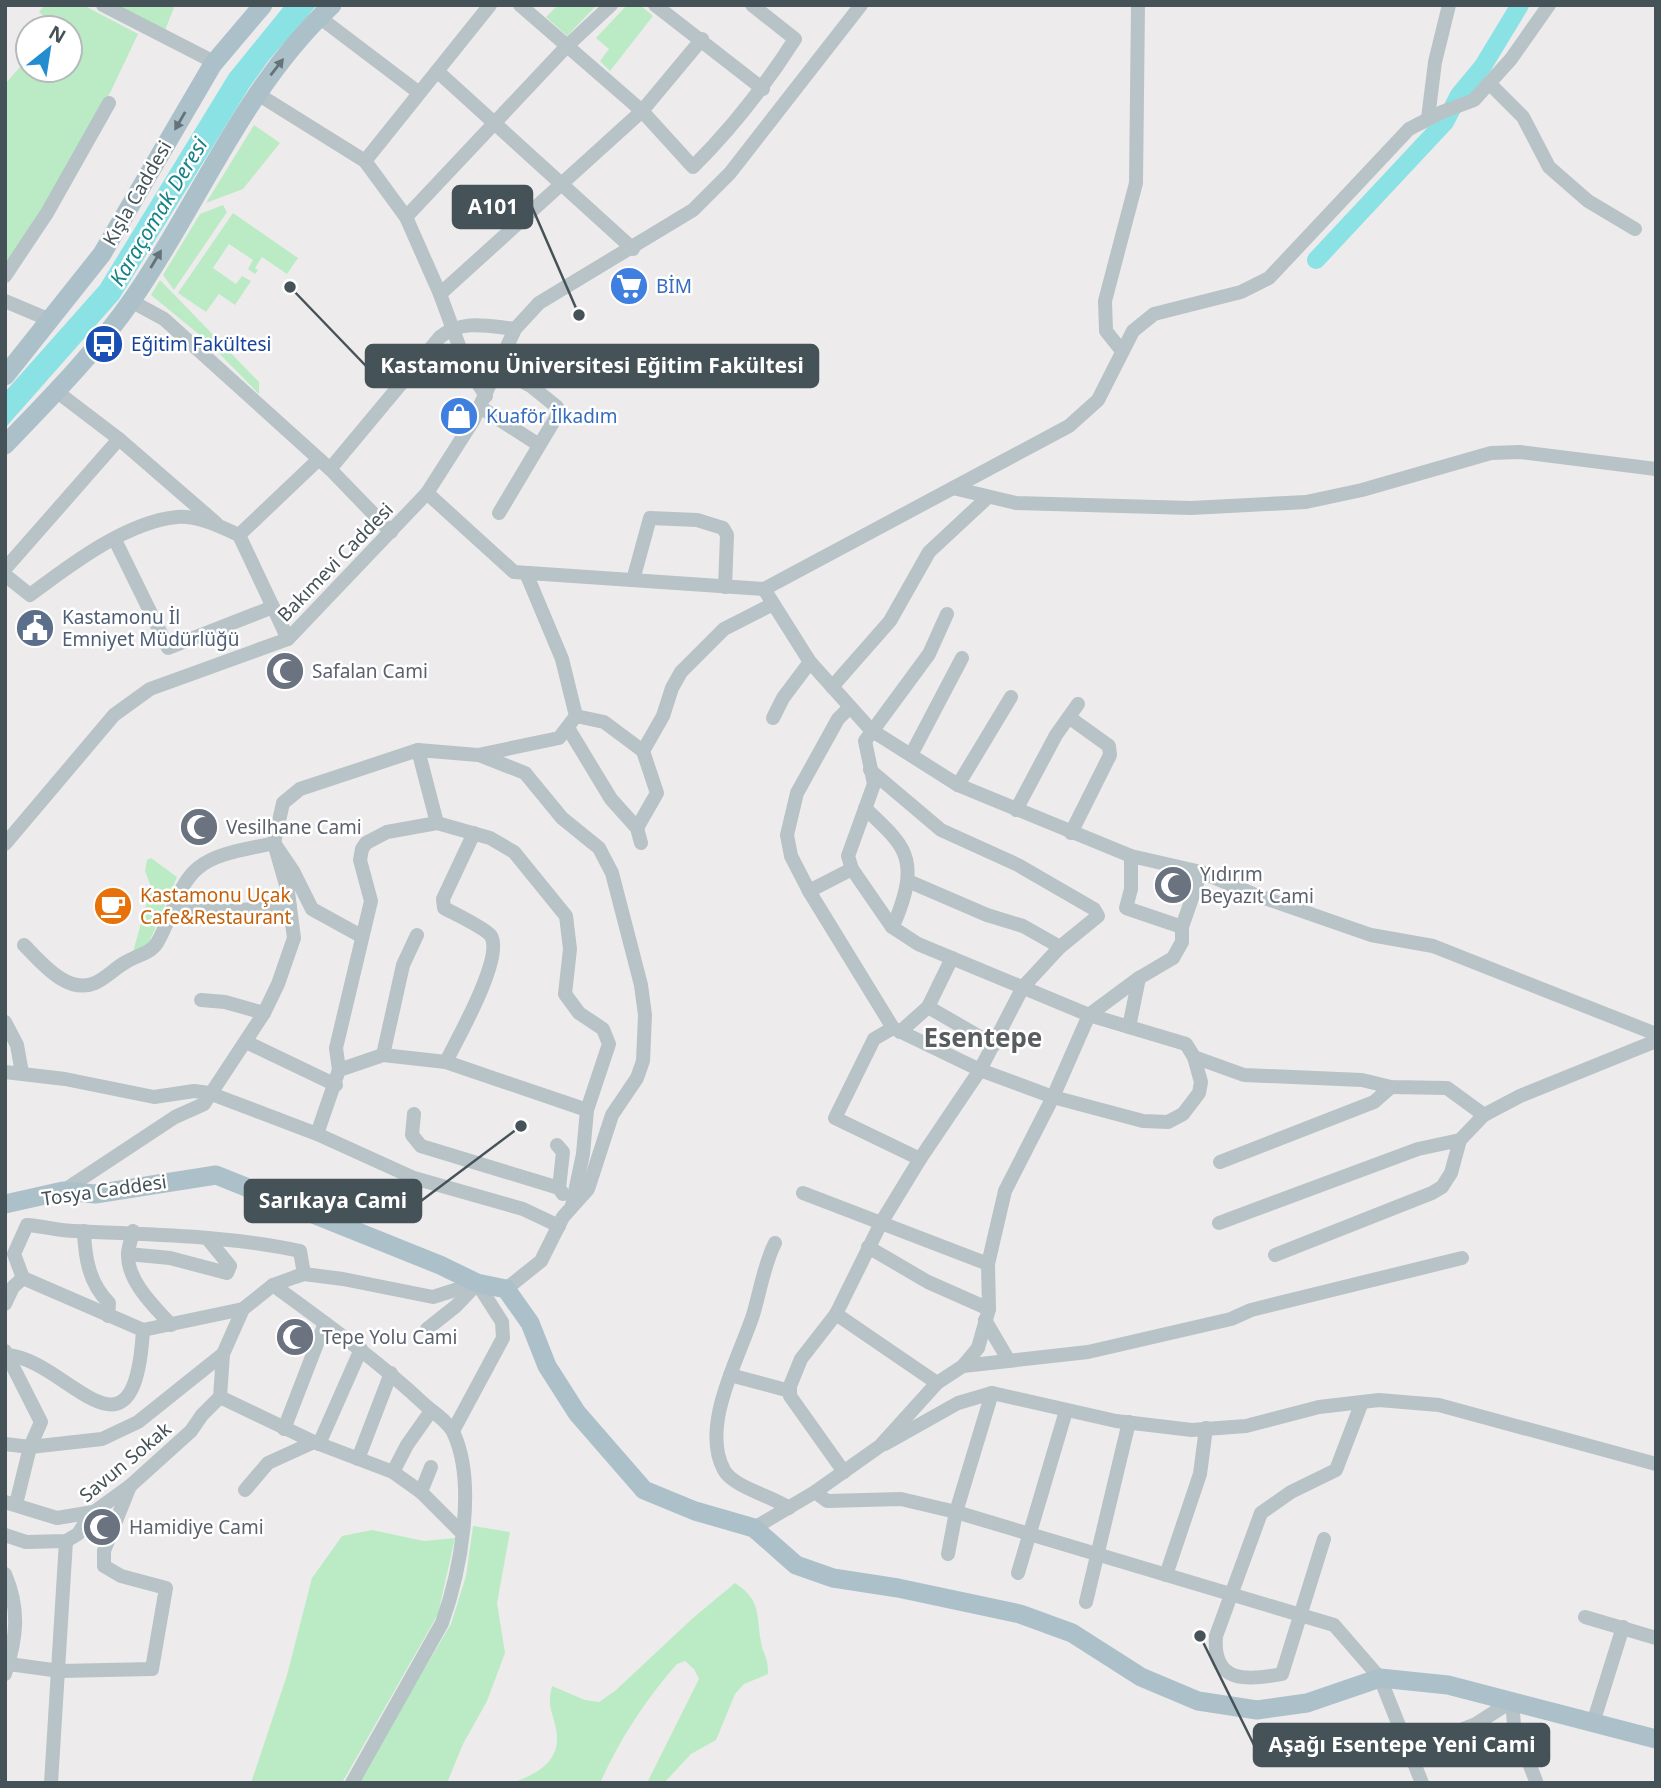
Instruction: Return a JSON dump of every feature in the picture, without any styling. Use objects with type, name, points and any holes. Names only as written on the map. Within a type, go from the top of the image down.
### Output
[{"type":"main road","name":"Kışla Caddesi","points":[[7,370],[102,254],[214,62],[263,5]]},
{"type":"main road","points":[[5,444],[56,391],[131,301],[256,93],[326,11]]},
{"type":"main road","name":"Tosya Caddesi","points":[[5,1204],[63,1191],[96,1194],[216,1175],[428,1260],[477,1283],[506,1289]]},
{"type":"main road","points":[[506,1289],[526,1315],[547,1366],[577,1413],[644,1490],[695,1511],[754,1528],[796,1564],[833,1578],[898,1588],[1020,1614],[1072,1633],[1141,1677],[1198,1701],[1256,1710],[1307,1703],[1380,1678],[1448,1685],[1656,1739]]},
{"type":"street","points":[[103,5],[214,62]]},
{"type":"street","points":[[365,161],[490,5]]},
{"type":"street","points":[[520,5],[642,111],[693,167],[730,129],[763,89],[795,39],[752,5]]},
{"type":"street","points":[[406,217],[566,47],[611,5]]},
{"type":"street","points":[[655,5],[763,89]]},
{"type":"street","name":"Bakımevi Caddesi","points":[[5,844],[114,715],[133,700],[150,689],[288,639],[427,494],[483,402],[516,329],[539,303],[633,249],[693,210],[730,173],[861,5]]},
{"type":"street","points":[[1122,351],[1106,331],[1105,301],[1136,183],[1138,5]]},
{"type":"street","points":[[1435,115],[1439,38],[1448,5]]},
{"type":"street","points":[[427,494],[514,572],[764,589],[1069,426],[1098,400],[1133,331],[1154,314],[1241,292],[1269,278],[1409,130],[1435,115],[1474,100],[1511,59],[1549,5]]},
{"type":"street","points":[[326,11],[418,92]]},
{"type":"street","points":[[440,294],[501,242],[642,111],[702,39]]},
{"type":"street","points":[[437,71],[633,249]]},
{"type":"street","points":[[1489,83],[1523,117],[1549,167],[1588,201],[1635,229]]},
{"type":"street","points":[[256,93],[365,161],[406,217],[483,402],[539,445]]},
{"type":"street","points":[[5,276],[47,213],[109,103]]},
{"type":"street","points":[[5,301],[50,320]]},
{"type":"street","points":[[131,301],[164,319],[324,464],[391,532]]},
{"type":"street","points":[[239,536],[324,464],[452,327],[462,325],[516,329]]},
{"type":"street","points":[[498,368],[531,386],[557,407],[558,414],[499,513]]},
{"type":"street","points":[[56,391],[119,439],[220,527]]},
{"type":"street","points":[[5,569],[119,439]]},
{"type":"street","points":[[953,488],[1016,503],[1191,508],[1306,502],[1362,490],[1491,453],[1520,452],[1656,468]]},
{"type":"street","points":[[832,687],[890,621],[929,552],[987,498]]},
{"type":"street","points":[[5,575],[30,595],[69,565],[115,540],[147,524],[179,516],[220,527],[239,536],[288,639]]},
{"type":"street","points":[[633,580],[650,518],[697,520],[723,527],[727,535],[725,587]]},
{"type":"street","points":[[115,540],[168,648],[274,607]]},
{"type":"street","points":[[526,573],[562,659],[572,722],[611,799],[639,835],[657,793],[643,751],[604,722],[572,722]]},
{"type":"street","points":[[764,589],[810,662],[871,730],[958,785],[1131,856],[1200,872],[1253,894],[1371,935],[1433,946],[1656,1034]]},
{"type":"street","points":[[643,751],[663,716],[672,688],[681,672],[723,629],[773,604]]},
{"type":"street","points":[[850,707],[838,719],[797,793],[787,835],[791,856],[809,891],[897,1030],[980,1070],[1053,1097],[1143,1121],[1168,1122],[1183,1114],[1199,1093],[1201,1082],[1195,1057],[1186,1044],[1089,1015],[918,944],[892,926],[852,869],[848,856],[873,784],[865,741],[929,654],[947,614]]},
{"type":"street","points":[[911,755],[962,658]]},
{"type":"street","points":[[773,718],[782,698],[810,662]]},
{"type":"street","points":[[958,785],[1011,697]]},
{"type":"street","points":[[1016,810],[1056,735],[1078,704]]},
{"type":"street","points":[[1070,718],[1109,746],[1110,755],[1071,833]]},
{"type":"street","points":[[478,755],[559,738],[572,722]]},
{"type":"street","points":[[418,750],[437,823]]},
{"type":"street","points":[[63,1191],[175,1116],[204,1104],[264,1013],[278,984],[294,938],[290,906],[274,843],[283,803],[300,789],[418,750],[478,755],[525,773],[562,818],[599,848],[612,873],[641,985],[645,1015],[643,1061],[637,1078],[612,1115],[588,1189],[565,1216]]},
{"type":"street","points":[[844,1472],[797,1407],[790,1391],[801,1359],[836,1314],[881,1223],[980,1070],[1023,986],[1060,947],[1098,916],[1094,909],[1018,865],[941,830],[870,770]]},
{"type":"street","points":[[865,808],[897,839],[908,858],[908,881],[892,926]]},
{"type":"street","points":[[317,1134],[337,1077],[335,1048],[371,901],[360,860],[366,843],[387,832],[437,823],[474,832],[514,852],[566,916],[570,949],[565,994],[579,1013],[603,1030],[609,1044],[587,1110],[583,1154],[565,1216],[541,1261],[506,1289]]},
{"type":"street","points":[[446,1062],[486,977],[495,948],[490,934],[444,908],[443,899],[474,832]]},
{"type":"street","points":[[24,945],[63,980],[83,986],[93,984],[123,963],[152,950],[175,910],[186,881],[205,862],[274,843]]},
{"type":"street","points":[[274,843],[312,909],[361,936]]},
{"type":"street","points":[[1131,856],[1131,889],[1126,908],[1182,927]]},
{"type":"street","points":[[809,891],[852,869]]},
{"type":"street","points":[[880,1446],[937,1384],[963,1366],[978,1348],[987,1315],[988,1264],[1005,1191],[1053,1097],[1089,1015],[1139,978],[1173,958],[1182,942],[1182,927],[1200,872]]},
{"type":"street","points":[[908,881],[987,915],[1023,926],[1060,947]]},
{"type":"street","points":[[175,910],[210,912],[290,906]]},
{"type":"street","points":[[383,1055],[403,965],[417,935]]},
{"type":"street","points":[[920,1159],[835,1118],[874,1040],[897,1030],[928,1007],[952,958]]},
{"type":"street","points":[[1129,1027],[1139,978]]},
{"type":"street","points":[[201,1000],[225,1002],[264,1013]]},
{"type":"street","points":[[928,1007],[994,1045]]},
{"type":"street","points":[[5,1022],[17,1045],[22,1073]]},
{"type":"street","points":[[1275,1255],[1383,1214],[1442,1187],[1451,1173],[1460,1140],[1484,1115],[1520,1096],[1656,1041]]},
{"type":"street","points":[[246,1042],[337,1077],[383,1055],[446,1062],[587,1110]]},
{"type":"street","points":[[1195,1057],[1244,1075],[1362,1080],[1391,1087],[1447,1088],[1484,1115]]},
{"type":"street","points":[[5,1072],[155,1097],[194,1091],[209,1093],[317,1134],[415,1178],[523,1209],[565,1216]]},
{"type":"street","points":[[1220,1162],[1374,1102],[1391,1087]]},
{"type":"street","points":[[414,1114],[412,1135],[421,1146],[559,1188],[563,1192],[565,1216]]},
{"type":"street","points":[[1219,1223],[1418,1149],[1460,1140]]},
{"type":"street","points":[[556,1145],[563,1152],[564,1163],[559,1188]]},
{"type":"street","points":[[803,1193],[988,1264]]},
{"type":"street","points":[[5,1304],[13,1282],[14,1254],[27,1225],[84,1231],[133,1231],[300,1251],[304,1274]]},
{"type":"street","points":[[84,1231],[86,1264],[100,1293],[109,1303],[108,1316]]},
{"type":"street","points":[[133,1231],[128,1254],[140,1288],[170,1325]]},
{"type":"street","points":[[128,1254],[170,1258],[227,1273],[228,1260],[206,1238]]},
{"type":"street","points":[[775,1243],[745,1340],[730,1375],[718,1425],[719,1457],[724,1470],[741,1485],[789,1507]]},
{"type":"street","points":[[868,1247],[987,1315],[1009,1361]]},
{"type":"street","points":[[963,1366],[1088,1352],[1231,1319],[1251,1310],[1462,1258]]},
{"type":"street","points":[[13,1282],[143,1330],[243,1309],[273,1285],[304,1274],[433,1297],[477,1283]]},
{"type":"street","points":[[427,1329],[456,1306],[477,1283]]},
{"type":"street","points":[[453,1431],[503,1338],[502,1322],[477,1283]]},
{"type":"street","points":[[273,1285],[391,1373],[453,1431],[460,1449],[464,1497],[459,1569],[442,1623],[352,1783]]},
{"type":"street","points":[[243,1309],[223,1354],[220,1397],[316,1443],[393,1472],[421,1492],[462,1533]]},
{"type":"street","points":[[836,1314],[937,1384]]},
{"type":"street","points":[[284,1429],[325,1323]]},
{"type":"street","points":[[93,1512],[57,1518],[11,1503],[41,1422],[8,1362],[24,1358],[96,1403],[114,1404],[123,1399],[138,1373],[143,1330]]},
{"type":"street","points":[[245,1490],[268,1463],[316,1443],[361,1349]]},
{"type":"street","points":[[5,1444],[30,1447],[103,1439],[138,1422],[223,1354]]},
{"type":"street","points":[[358,1459],[391,1373]]},
{"type":"street","points":[[730,1375],[790,1391]]},
{"type":"street","points":[[754,1528],[815,1492],[880,1446],[958,1403],[992,1393],[1066,1411],[1129,1422],[1206,1429],[1246,1426],[1319,1407],[1362,1402],[1439,1405],[1656,1464]]},
{"type":"street","points":[[948,1554],[956,1511],[992,1393]]},
{"type":"street","name":"Savun Sokak","points":[[66,1541],[78,1534],[93,1512],[130,1486],[191,1431],[220,1397]]},
{"type":"street","points":[[1324,1539],[1282,1674],[1256,1679],[1234,1676],[1220,1667],[1214,1656],[1216,1636],[1261,1513],[1290,1492],[1336,1470],[1362,1402]]},
{"type":"street","points":[[393,1472],[407,1445],[431,1410]]},
{"type":"street","points":[[1018,1573],[1066,1411]]},
{"type":"street","points":[[1086,1602],[1129,1422]]},
{"type":"street","points":[[1166,1575],[1200,1474],[1206,1429]]},
{"type":"street","points":[[421,1492],[431,1467]]},
{"type":"street","points":[[5,1574],[17,1612],[6,1666],[60,1671],[152,1669],[166,1588],[121,1576],[104,1566],[104,1552],[130,1486]]},
{"type":"street","points":[[815,1492],[827,1501],[901,1500],[956,1511],[1334,1625],[1380,1678],[1422,1783]]},
{"type":"street","points":[[5,1535],[26,1542],[66,1541],[51,1783]]},
{"type":"street","points":[[1585,1617],[1656,1638]]},
{"type":"street","points":[[1593,1723],[1623,1627]]},
{"type":"street","points":[[1409,1750],[1476,1724],[1512,1700],[1514,1725],[1536,1782]]},
{"type":"green space","points":[[45,5],[83,5],[138,34],[110,93],[5,271],[5,84],[14,74],[14,84],[84,84],[84,14],[39,12]]},
{"type":"green space","points":[[119,5],[172,5],[174,8],[165,30],[142,22]]},
{"type":"green space","points":[[558,5],[597,5],[567,36],[546,17]]},
{"type":"green space","points":[[627,5],[640,5],[653,16],[610,71],[600,61],[609,49],[596,38]]},
{"type":"green space","points":[[254,125],[280,143],[243,189],[206,203]]},
{"type":"green space","points":[[223,205],[227,212],[174,290],[163,275],[200,214]]},
{"type":"green space","points":[[233,213],[298,258],[287,274],[262,257],[255,268],[258,270],[255,274],[248,269],[253,260],[229,244],[213,268],[236,284],[242,276],[251,281],[235,305],[219,294],[206,312],[178,293]]},
{"type":"green space","points":[[160,280],[259,382],[259,394],[207,341],[151,295]]},
{"type":"green space","points":[[151,858],[177,877],[146,950],[133,952],[151,887],[145,871],[147,860]]},
{"type":"green space","points":[[473,1526],[510,1532],[497,1603],[505,1653],[487,1701],[463,1744],[447,1783],[356,1783],[451,1624],[466,1576]]},
{"type":"green space","points":[[372,1530],[424,1541],[455,1538],[438,1614],[342,1783],[251,1783],[287,1675],[312,1578],[342,1536]]},
{"type":"green space","points":[[735,1583],[754,1602],[768,1674],[744,1684],[735,1694],[716,1740],[691,1754],[664,1783],[647,1783],[699,1679],[694,1669],[685,1661],[677,1664],[644,1706],[600,1783],[511,1783],[530,1776],[546,1765],[555,1750],[556,1729],[550,1704],[552,1686],[585,1700],[599,1702],[616,1690]]},
{"type":"water","name":"Karaçomak Deresi","points":[[285,5],[317,5],[269,60],[249,88],[119,299],[5,428],[5,392],[100,285],[229,74]]},
{"type":"waterway","points":[[1316,260],[1445,122],[1459,95],[1483,66],[1520,5]]},
{"type":"place","name":"BİM","points":[[629,286]]},
{"type":"place","name":"Kastamonu Üniversitesi Eğitim Fakültesi","points":[[290,287]]},
{"type":"place","name":"A101","points":[[579,315]]},
{"type":"place","name":"Eğitim Fakültesi","points":[[104,344]]},
{"type":"place","name":"Kuaför İlkadım","points":[[459,416]]},
{"type":"place","name":"Kastamonu İl Emniyet Müdürlüğü","points":[[35,628]]},
{"type":"place","name":"Safalan Cami","points":[[285,671]]},
{"type":"place","name":"Vesilhane Cami","points":[[199,827]]},
{"type":"place","name":"Yıdırım Beyazıt Cami","points":[[1173,885]]},
{"type":"place","name":"Kastamonu Uçak Cafe&Restaurant","points":[[113,906]]},
{"type":"place","name":"Sarıkaya Cami","points":[[521,1126]]},
{"type":"place","name":"Tepe Yolu Cami","points":[[295,1337]]},
{"type":"place","name":"Hamidiye Cami","points":[[102,1527]]},
{"type":"place","name":"Aşağı Esentepe Yeni Cami","points":[[1200,1636]]},
{"type":"district","name":"Esentepe","points":[[983,1038]]}]
